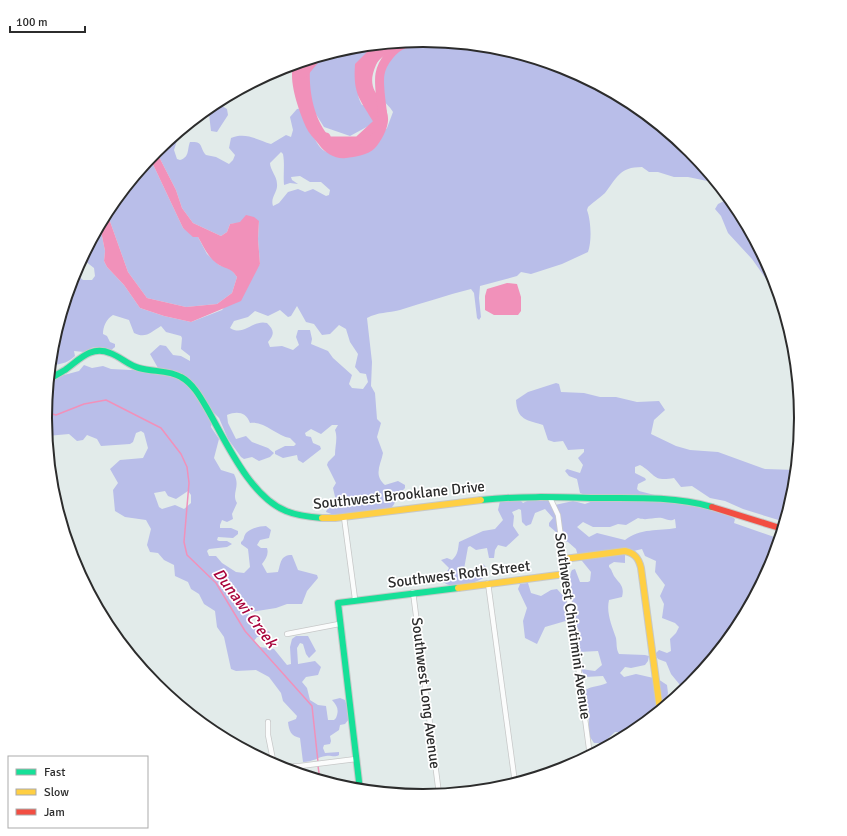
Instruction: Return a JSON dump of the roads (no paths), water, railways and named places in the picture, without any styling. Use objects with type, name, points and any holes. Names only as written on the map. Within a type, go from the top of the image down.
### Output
[{"type":"street","name":"Southwest Brooklane Drive","points":[[55,375],[65,370],[83,355],[99,350],[111,353],[129,365],[141,369],[172,373],[180,376],[197,392],[238,461],[263,496],[285,511],[304,517],[344,517],[509,497],[654,498],[684,500],[778,528]]},
{"type":"street","name":"Southwest Chintimini Avenue","points":[[550,498],[558,515],[589,750]]},
{"type":"street","points":[[344,517],[355,599]]},
{"type":"street","points":[[564,559],[625,551],[634,554],[638,559],[642,568],[659,704]]},
{"type":"street","name":"Southwest Roth Street","points":[[339,624],[338,602],[565,574]]},
{"type":"street","points":[[488,583],[514,777]]},
{"type":"street","name":"Southwest Long Avenue","points":[[413,592],[438,788]]},
{"type":"street","points":[[287,634],[339,624],[359,783]]},
{"type":"street","points":[[268,722],[268,735],[272,757]]},
{"type":"street","points":[[294,765],[356,759]]},
{"type":"waterway","points":[[326,137],[328,141],[358,141],[383,118],[379,84],[380,74],[386,60],[397,48]]},
{"type":"waterway","points":[[303,74],[310,65]]},
{"type":"waterway","name":"Dunawi Creek","points":[[52,414],[56,415],[84,404],[106,400],[161,428],[181,454],[187,467],[189,483],[184,542],[187,555],[216,583],[245,631],[312,706],[318,762]]},
{"type":"waterway","name":"Dunawi Creek","points":[[318,766],[319,774]]}]
